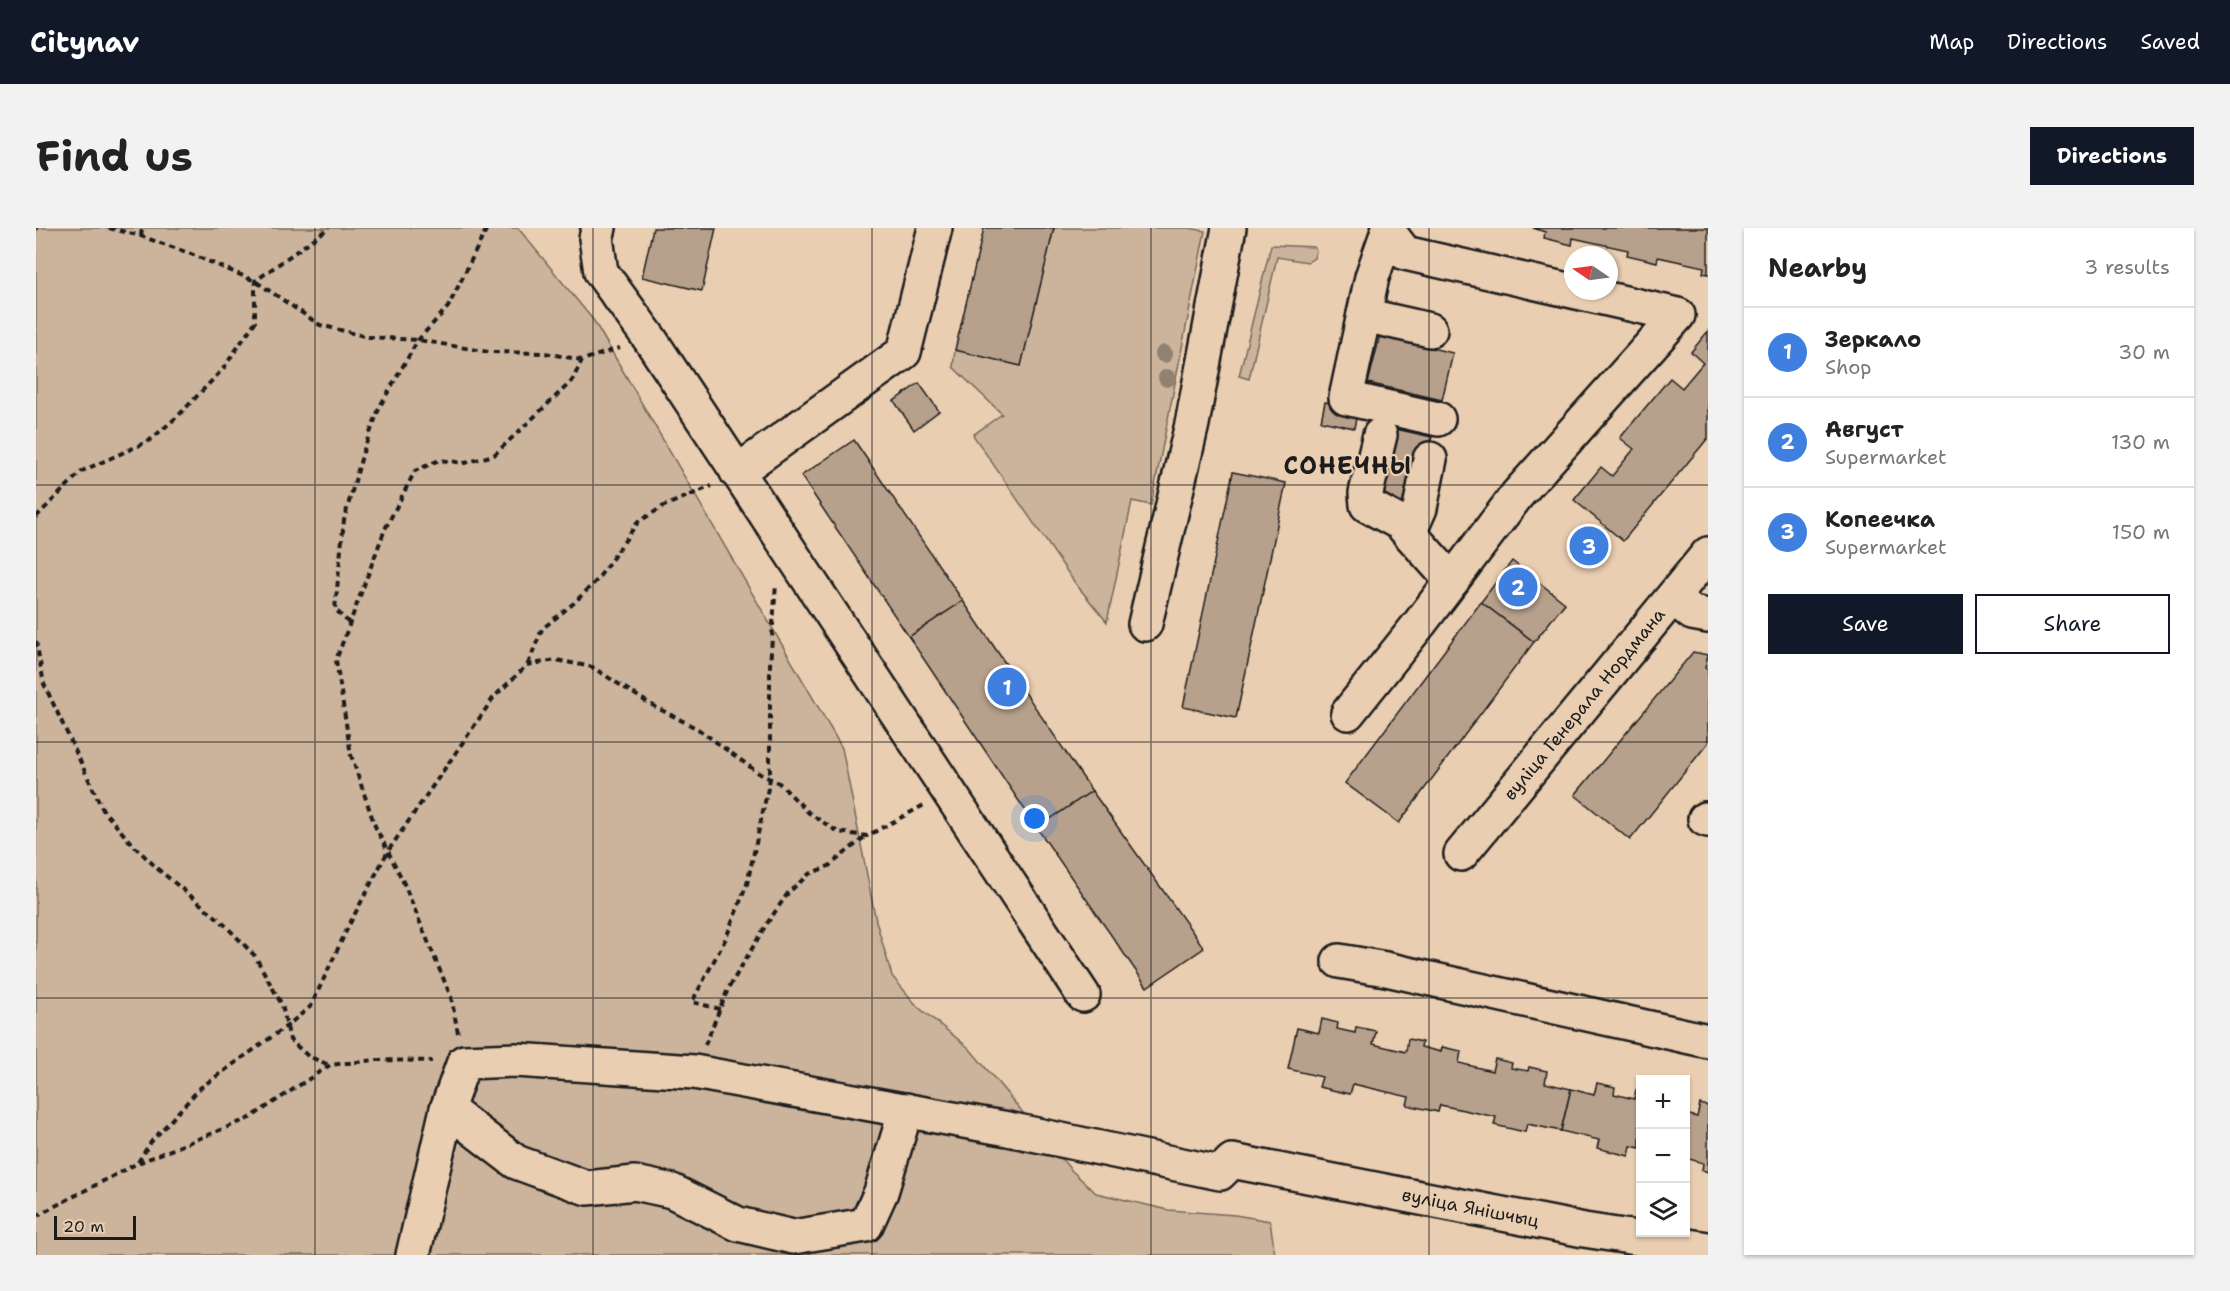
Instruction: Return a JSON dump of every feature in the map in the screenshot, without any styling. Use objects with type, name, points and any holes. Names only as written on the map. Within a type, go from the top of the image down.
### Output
[{"type":"street","points":[[599,228],[596,238],[601,272],[650,339],[1083,995]]},
{"type":"street","points":[[737,471],[904,352],[935,228]]},
{"type":"street","points":[[1145,624],[1192,424],[1229,228]]},
{"type":"street","points":[[1385,229],[1372,277],[1346,398],[1438,419]]},
{"type":"street","points":[[1348,713],[1517,495],[1678,315],[1405,253],[1385,229]]},
{"type":"street","points":[[1364,315],[1430,330]]},
{"type":"street","points":[[1380,435],[1366,493],[1367,505],[1400,524],[1452,581]]},
{"type":"street","points":[[1409,533],[1420,508],[1430,459]]},
{"type":"street","name":"вуліца Генерала Нордмана","points":[[1461,854],[1708,554]]},
{"type":"street","points":[[1674,598],[1692,613],[1708,616]]},
{"type":"street","points":[[1339,961],[1386,969],[1708,1041]]},
{"type":"street","points":[[413,1255],[447,1109],[464,1062],[516,1060],[694,1072],[906,1110],[881,1192],[866,1224],[793,1237],[738,1224],[672,1191],[635,1183],[587,1188],[516,1162],[447,1109]]},
{"type":"street","name":"вуліца Янішчыц","points":[[906,1110],[1220,1173],[1232,1161],[1583,1242],[1708,1249]]},
{"type":"path","points":[[109,228],[141,236],[191,254],[255,281],[320,325],[368,338],[418,340],[489,351],[545,353],[582,360],[650,339]]},
{"type":"path","points":[[141,228],[141,236]]},
{"type":"path","points":[[255,281],[328,228]]},
{"type":"path","points":[[349,623],[335,609],[344,520],[363,452],[380,406],[418,340],[448,307],[488,228]]},
{"type":"path","points":[[36,517],[82,471],[149,441],[178,416],[223,369],[255,322],[255,281]]},
{"type":"path","points":[[36,1216],[138,1163],[250,1118],[330,1065],[375,1060],[464,1062],[451,998],[402,879],[375,826],[351,755],[336,660],[385,529],[415,471],[439,460],[465,463],[494,454],[572,381],[582,360]]},
{"type":"path","points":[[138,1163],[151,1142],[200,1088],[287,1026],[311,1005],[388,851],[494,697],[527,665],[542,629],[574,603],[597,580],[638,522],[664,506],[703,491],[737,471]]},
{"type":"path","points":[[720,1009],[692,1002],[726,938],[747,884],[770,779],[770,665],[776,575],[784,543]]},
{"type":"path","points":[[36,642],[44,684],[104,810],[139,851],[220,921],[255,956],[282,1005],[290,1040],[308,1056],[330,1065]]},
{"type":"path","points":[[527,665],[556,660],[592,667],[650,704],[698,729],[760,774],[779,783],[809,813],[838,832],[867,836]]},
{"type":"path","points":[[694,1072],[728,989],[788,892],[809,874],[830,866],[867,836],[949,793]]},
{"type":"shaded area","points":[[36,228],[518,228],[594,321],[842,748],[876,921],[892,976],[918,1007],[969,1048],[1071,1170],[1096,1193],[1168,1210],[1235,1215],[1270,1221],[1275,1255],[36,1255]]},
{"type":"shaded area","points":[[1054,228],[1189,228],[1205,231],[1151,505],[1132,501],[1107,622],[1075,583],[973,435],[1002,414],[953,367],[955,350],[1021,365]]},
{"type":"shaded area","points":[[1271,245],[1314,247],[1316,250],[1314,258],[1308,262],[1277,257],[1249,379],[1239,376]]},
{"type":"building","points":[[653,228],[716,228],[702,291],[642,277]]},
{"type":"building","points":[[984,228],[1054,228],[1021,366],[955,350]]},
{"type":"building","points":[[1533,228],[1708,228],[1708,274],[1703,273],[1704,267],[1658,257],[1657,262],[1627,255],[1628,250],[1618,246],[1573,238],[1572,245],[1544,238],[1545,232]]},
{"type":"building","points":[[1708,331],[1708,438],[1623,541],[1574,500],[1601,467],[1612,476],[1634,449],[1620,438],[1670,378],[1682,388],[1703,363],[1691,352]]},
{"type":"building","points":[[1380,336],[1453,353],[1442,400],[1368,383]]},
{"type":"building","points":[[919,383],[939,411],[914,430],[894,401]]},
{"type":"building","points":[[1325,402],[1358,409],[1354,428],[1321,421]]},
{"type":"building","points":[[1391,428],[1432,437],[1410,508],[1377,500],[1386,460],[1391,461],[1395,444]]},
{"type":"building","points":[[854,440],[963,601],[909,637],[801,476]]},
{"type":"building","points":[[1233,472],[1286,483],[1236,718],[1183,707]]},
{"type":"building","points":[[1512,561],[1565,603],[1534,642],[1481,602]]},
{"type":"building","points":[[963,601],[1092,791],[1037,828],[909,637]]},
{"type":"building","points":[[1481,602],[1534,642],[1399,823],[1345,783]]},
{"type":"building","points":[[1693,652],[1708,655],[1705,668],[1708,669],[1708,743],[1630,840],[1575,795]]},
{"type":"building","points":[[1092,791],[1204,948],[1147,987],[1037,828]]},
{"type":"building","points":[[1322,1019],[1338,1023],[1337,1029],[1355,1033],[1356,1027],[1376,1031],[1373,1044],[1406,1052],[1408,1039],[1422,1042],[1421,1047],[1441,1052],[1442,1047],[1461,1051],[1459,1063],[1492,1071],[1495,1059],[1512,1063],[1511,1068],[1528,1071],[1529,1067],[1547,1071],[1545,1083],[1571,1089],[1561,1131],[1527,1124],[1525,1132],[1494,1125],[1496,1117],[1440,1105],[1438,1112],[1407,1105],[1409,1097],[1353,1084],[1350,1094],[1319,1087],[1322,1077],[1288,1069],[1297,1028],[1319,1033]]},
{"type":"building","points":[[1597,1083],[1615,1087],[1614,1094],[1634,1099],[1636,1090],[1636,1147],[1631,1146],[1629,1156],[1597,1148],[1599,1140],[1561,1131],[1571,1089],[1594,1095]]},
{"type":"building","points":[[1700,1104],[1708,1106],[1708,1172],[1702,1170],[1703,1163],[1690,1159],[1690,1115],[1697,1117]]},
{"type":"place","name":"Копеечка","points":[[1589,546]]},
{"type":"place","name":"Август","points":[[1518,587]]},
{"type":"place","name":"Зеркало","points":[[1007,687]]},
{"type":"district","name":"СОНЕЧНЫ","points":[[1348,466]]}]
